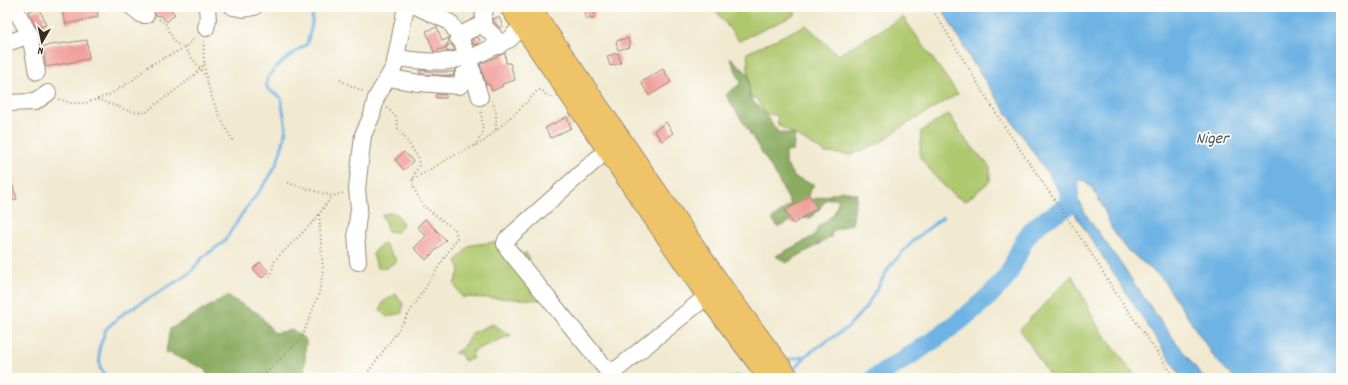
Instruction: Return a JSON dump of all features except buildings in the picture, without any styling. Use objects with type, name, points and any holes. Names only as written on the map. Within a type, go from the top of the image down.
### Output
[{"type":"main road","points":[[510,7],[529,15],[769,378]]},
{"type":"main road","points":[[529,15],[568,93],[607,150],[662,215]]},
{"type":"main road","points":[[713,294],[789,378]]},
{"type":"street","points":[[14,7],[30,35],[37,72]]},
{"type":"street","points":[[206,28],[208,20],[207,7]]},
{"type":"street","points":[[233,7],[244,9],[254,7]]},
{"type":"street","points":[[358,262],[356,233],[359,208],[357,189],[363,135],[372,115],[376,98],[389,78],[396,58],[406,7]]},
{"type":"street","points":[[418,7],[438,18],[448,21],[468,56],[479,93]]},
{"type":"street","points":[[486,7],[483,15],[483,24],[484,27],[495,35],[499,46]]},
{"type":"street","points":[[396,58],[423,62],[438,62],[468,56],[474,57],[499,46],[510,39],[529,15]]},
{"type":"street","points":[[458,38],[468,31],[483,24]]},
{"type":"street","points":[[7,44],[30,35]]},
{"type":"street","points":[[389,78],[419,83],[459,86],[462,84],[463,75],[472,72]]},
{"type":"street","points":[[7,103],[35,102],[48,93]]},
{"type":"street","points":[[607,150],[506,240],[505,244],[507,248],[606,369],[611,371],[616,370],[713,294]]},
{"type":"path","points":[[931,7],[1004,126],[1091,253],[1115,292],[1175,378]]},
{"type":"path","points":[[139,11],[157,18],[164,23],[175,43],[184,48],[206,77]]},
{"type":"path","points":[[48,93],[71,103],[86,103],[109,95],[133,80],[150,66],[184,48],[206,28]]},
{"type":"path","points":[[206,28],[203,49],[206,77],[220,119],[234,142]]},
{"type":"path","points":[[98,99],[129,111],[145,113],[167,94],[186,82],[205,63]]},
{"type":"path","points":[[340,80],[376,98],[396,117],[398,128],[418,156],[419,165],[412,179],[414,188],[422,204],[454,230],[458,238],[399,329],[364,378]]},
{"type":"path","points":[[412,179],[483,142],[538,90],[542,90],[549,97],[568,93]]},
{"type":"path","points":[[473,146],[482,134],[479,93],[490,97],[496,111],[496,131]]},
{"type":"path","points":[[288,183],[332,196],[357,189]]},
{"type":"path","points":[[270,276],[275,260],[319,214],[332,196]]},
{"type":"path","points":[[264,376],[301,339],[320,294],[323,270],[319,214]]},
{"type":"green space","points":[[713,7],[795,7],[795,15],[739,41]]},
{"type":"green space","points":[[903,17],[958,94],[900,128],[883,141],[851,155],[826,153],[778,125],[777,115],[765,114],[756,98],[750,98],[747,53],[806,25],[838,55]]},
{"type":"green space","points":[[730,57],[749,75],[750,98],[765,114],[778,132],[795,135],[793,151],[785,152],[785,162],[795,178],[814,184],[804,202],[843,191],[857,194],[852,224],[832,231],[831,237],[786,263],[776,256],[814,236],[819,226],[834,214],[839,199],[827,199],[811,218],[801,217],[778,227],[772,219],[791,204],[774,172],[726,95],[741,83]]},
{"type":"green space","points":[[949,114],[966,140],[990,167],[990,181],[966,201],[955,196],[938,180],[920,157],[921,131]]},
{"type":"green space","points":[[396,213],[403,224],[397,232],[388,231],[382,215]]},
{"type":"green space","points":[[495,242],[511,264],[526,252],[543,300],[462,297],[454,284],[460,269],[456,261],[470,245]]},
{"type":"green space","points":[[385,243],[389,251],[397,260],[387,268],[377,268],[373,254],[378,247]]},
{"type":"green space","points":[[1072,275],[1098,327],[1137,378],[1051,378],[1020,329]]},
{"type":"green space","points":[[396,294],[403,304],[402,313],[387,317],[380,310],[383,302]]},
{"type":"green space","points":[[227,296],[259,314],[274,333],[293,330],[306,340],[304,378],[208,378],[205,369],[166,352],[170,329]]},
{"type":"green space","points":[[492,324],[511,335],[473,351],[472,359],[464,361],[461,354],[454,353],[462,348],[472,333]]},
{"type":"water","name":"Niger","points":[[941,7],[1341,7],[1341,378],[1234,378],[1214,357],[1161,277],[1125,248],[1112,229],[1104,209],[1094,191],[1083,180],[1073,179],[1072,182],[1075,192],[1084,212],[1158,318],[1204,378],[1182,378],[1069,205],[973,63]]},
{"type":"waterway","points":[[106,378],[100,368],[99,349],[106,329],[124,313],[189,274],[203,257],[224,242],[242,214],[269,178],[277,163],[286,128],[281,98],[268,89],[266,83],[273,70],[307,44],[312,24],[313,7]]},
{"type":"waterway","points":[[874,378],[941,335],[973,310],[1002,283],[1010,272],[1028,235],[1043,221],[1069,205],[1070,179]]},
{"type":"waterway","points":[[794,369],[809,353],[847,328],[866,307],[890,266],[915,239],[943,217]]},
{"type":"waterway","points":[[786,360],[806,356]]},
{"type":"waterway","points":[[732,378],[737,376]]}]
